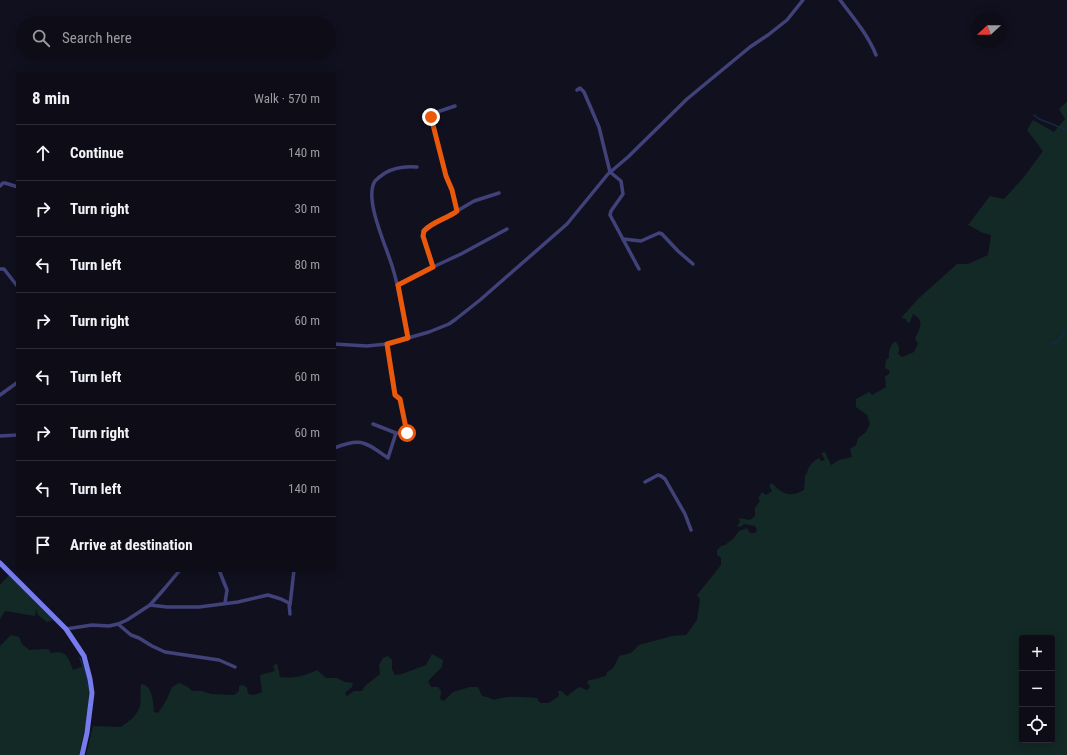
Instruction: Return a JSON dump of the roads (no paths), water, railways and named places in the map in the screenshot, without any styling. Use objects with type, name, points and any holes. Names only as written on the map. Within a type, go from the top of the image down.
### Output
[{"type":"main road","points":[[0,563],[66,629],[84,656],[92,692],[87,733],[82,755]]},
{"type":"street","points":[[336,344],[367,346],[387,344],[429,332],[449,324],[480,300],[567,224],[610,172],[628,157],[686,99],[750,47],[787,20],[803,0]]},
{"type":"street","points":[[840,0],[859,25],[876,55]]},
{"type":"street","points":[[577,90],[580,88],[584,92],[599,127],[610,172],[621,181],[623,194],[610,215],[639,269]]},
{"type":"street","points":[[455,106],[434,113],[431,117],[446,176],[452,190],[457,211]]},
{"type":"street","points":[[408,338],[398,285],[374,212],[372,191],[375,182],[389,171],[404,166],[417,167]]},
{"type":"street","points":[[0,186],[5,183],[16,186]]},
{"type":"street","points":[[433,267],[423,236],[424,231],[430,225],[444,219],[474,201],[500,193]]},
{"type":"street","points":[[398,285],[461,254],[507,229]]},
{"type":"street","points":[[623,239],[641,241],[659,233],[662,234],[693,264]]},
{"type":"street","points":[[0,269],[4,269],[16,284]]},
{"type":"street","points":[[372,424],[396,433],[407,433],[400,399],[395,395],[387,344]]},
{"type":"street","points":[[0,395],[16,383]]},
{"type":"street","points":[[336,447],[352,443],[366,443],[388,458],[396,433]]},
{"type":"street","points":[[0,436],[16,435]]},
{"type":"street","points":[[645,482],[658,475],[665,479],[685,514],[692,530]]},
{"type":"street","points":[[66,629],[109,626],[127,620],[150,605],[178,572]]},
{"type":"street","points":[[220,572],[226,590],[225,603]]},
{"type":"street","points":[[150,605],[188,608],[213,606],[268,595],[274,596],[289,604],[290,614],[294,572]]},
{"type":"street","points":[[118,624],[131,635],[165,652],[219,660],[235,667]]},
{"type":"waterway","points":[[1034,115],[1039,119],[1067,130]]},
{"type":"waterway","points":[[1051,343],[1057,342],[1067,329]]},
{"type":"waterway","points":[[80,658],[87,678],[87,687]]}]
